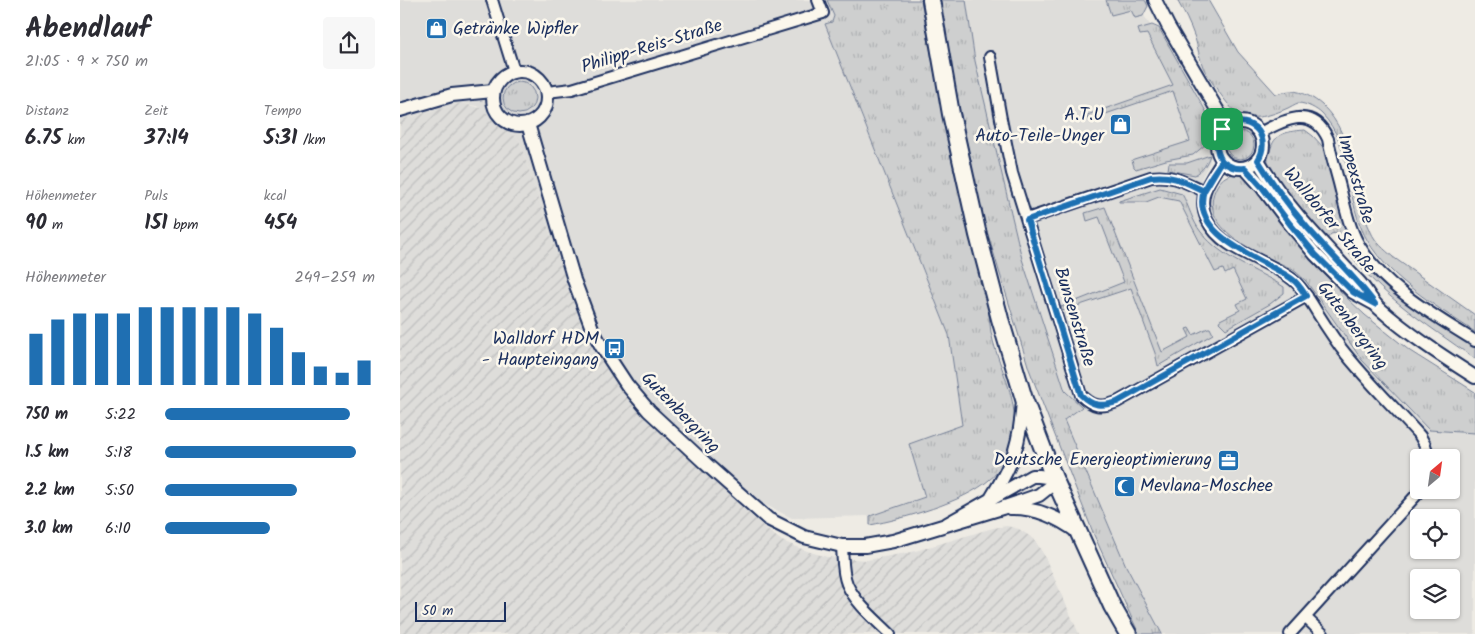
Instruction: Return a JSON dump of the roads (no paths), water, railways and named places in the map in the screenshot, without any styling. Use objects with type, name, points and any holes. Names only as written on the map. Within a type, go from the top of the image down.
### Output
[{"type":"main road","points":[[931,3],[951,114],[979,242],[1024,398],[1054,478],[1112,606],[1128,634]]},
{"type":"street","points":[[492,0],[514,71]]},
{"type":"street","name":"Philipp-Reis-Straße","points":[[547,92],[572,89],[823,13],[818,0]]},
{"type":"street","points":[[1155,0],[1172,33],[1228,125]]},
{"type":"street","name":"Bunsenstraße","points":[[990,57],[1010,164],[1081,395],[1088,402],[1105,406],[1117,402],[1306,296]]},
{"type":"street","points":[[514,71],[525,71],[535,75],[543,82],[547,92],[548,101],[541,116],[528,124],[518,125],[509,123],[501,118],[495,110],[492,101],[493,91],[500,78],[514,71]]},
{"type":"street","points":[[400,110],[452,95],[493,91]]},
{"type":"street","name":"Impexstraße","points":[[1260,133],[1272,126],[1303,116],[1316,122],[1328,139],[1348,218],[1367,258],[1399,289],[1427,311],[1475,341]]},
{"type":"street","points":[[1243,122],[1252,126],[1260,133],[1263,150],[1258,160],[1245,168],[1236,169],[1222,161],[1216,148],[1216,142],[1218,135],[1228,125],[1243,122]]},
{"type":"street","name":"Gutenbergring","points":[[528,124],[568,263],[590,322],[602,347],[627,385],[656,418],[768,519],[804,537],[842,546],[865,546],[893,541],[1002,508],[1039,495],[1049,487],[1054,478],[1032,476],[947,524]]},
{"type":"street","name":"Walldorfer Straße","points":[[1258,160],[1274,186],[1298,217],[1360,283],[1375,304]]},
{"type":"street","points":[[1027,220],[1151,177],[1163,175],[1177,178],[1204,191],[1222,161]]},
{"type":"street","name":"Walldorfer Straße","points":[[1245,168],[1315,254],[1353,292],[1375,304],[1419,340],[1475,377]]},
{"type":"street","name":"Gutenbergring","points":[[1204,191],[1204,210],[1208,222],[1238,249],[1293,280],[1355,365],[1420,436],[1425,449]]},
{"type":"street","points":[[991,498],[1004,477],[1015,453],[1022,422],[1024,398]]},
{"type":"street","points":[[1290,634],[1413,499]]},
{"type":"street","points":[[1002,508],[1021,508],[1042,513],[1067,524],[1080,534]]},
{"type":"street","points":[[842,546],[843,568],[847,584],[864,610],[890,634]]},
{"type":"street","points":[[1306,618],[1324,634]]},
{"type":"place","name":"Getränke Wipfler","points":[[437,29]]},
{"type":"place","name":"A.T.U Auto-Teile-Unger","points":[[1120,125]]},
{"type":"place","name":"Walldorf HDM - Haupteingang","points":[[615,349]]},
{"type":"place","name":"Deutsche Energieoptimierung","points":[[1228,460]]},
{"type":"place","name":"Mevlana-Moschee","points":[[1124,486]]}]
